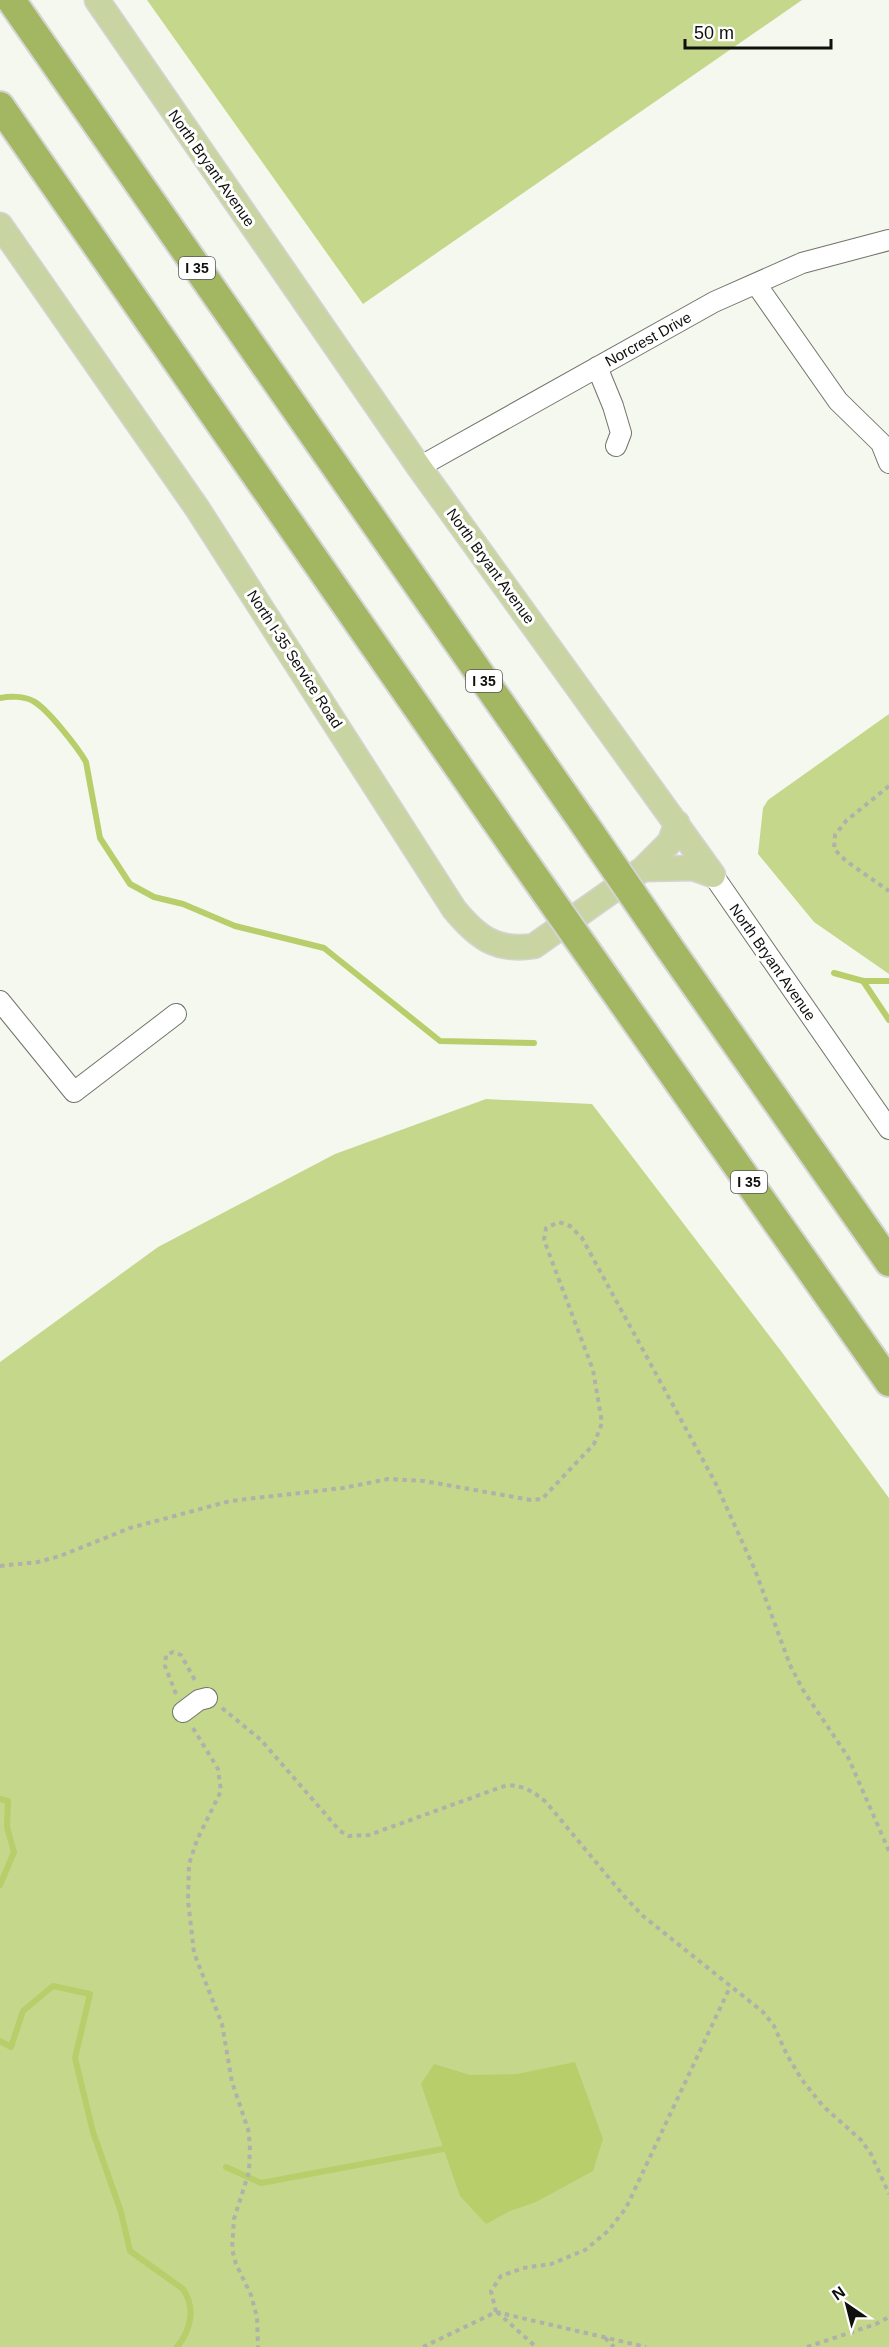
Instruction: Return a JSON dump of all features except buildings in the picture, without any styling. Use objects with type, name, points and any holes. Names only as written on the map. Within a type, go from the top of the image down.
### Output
[{"type":"highway","name":"I 35","points":[[11,0],[889,1262]]},
{"type":"highway","name":"I 35","points":[[0,106],[525,863],[889,1382]]},
{"type":"main road","name":"North Bryant Avenue","points":[[97,0],[419,467],[713,875]]},
{"type":"main road","name":"North I-35 Service Road","points":[[0,225],[197,508],[454,909],[468,926],[479,935],[502,946],[518,948],[534,946],[643,869],[670,842],[677,823]]},
{"type":"main road","points":[[643,869],[693,868],[713,875]]},
{"type":"street","name":"Norcrest Drive","points":[[419,467],[714,302],[802,262],[889,240]]},
{"type":"street","points":[[756,284],[838,401],[881,443],[889,463]]},
{"type":"street","points":[[597,367],[621,433],[616,446]]},
{"type":"street","name":"North Bryant Avenue","points":[[713,875],[889,1129]]},
{"type":"street","points":[[0,1001],[74,1092],[176,1014]]},
{"type":"street","points":[[183,1712],[199,1700],[207,1698]]},
{"type":"path","points":[[889,786],[846,821],[835,835],[834,849],[846,861],[889,891]]},
{"type":"path","points":[[0,1566],[38,1562],[60,1556],[130,1528],[230,1501],[343,1488],[388,1479],[424,1481],[531,1500],[542,1499],[594,1444],[602,1423],[592,1370],[544,1240],[546,1228],[559,1222],[570,1226],[582,1238],[705,1464],[755,1570],[790,1665],[803,1690],[848,1757],[889,1851]]},
{"type":"path","points":[[258,2347],[257,2317],[232,2248],[234,2219],[249,2172],[251,2153],[248,2129],[232,2082],[222,2024],[194,1953],[188,1900],[191,1856],[221,1791],[218,1769],[183,1712],[165,1666],[166,1655],[173,1652],[181,1655],[207,1698],[261,1740],[325,1816],[340,1831],[349,1836],[369,1834],[507,1785],[521,1785],[534,1792],[546,1802],[643,1916],[763,2012],[774,2026],[787,2055],[802,2080],[822,2105],[861,2140],[871,2154],[889,2194]]},
{"type":"path","points":[[536,2347],[496,2312],[491,2291],[501,2276],[523,2268],[551,2264],[585,2250],[608,2231],[626,2208],[730,1987]]},
{"type":"path","points":[[423,2347],[496,2312],[646,2347]]},
{"type":"path","points":[[807,2347],[876,2324],[889,2317]]},
{"type":"path","points":[[604,2337],[614,2347]]},
{"type":"shaded area","points":[[147,0],[802,0],[363,304]]},
{"type":"shaded area","points":[[889,714],[889,974],[814,922],[758,854],[763,808],[768,800]]},
{"type":"shaded area","points":[[486,1099],[592,1104],[781,1351],[889,1498],[889,2347],[0,2347],[0,1362],[158,1247],[335,1154]]},
{"type":"shaded area","points":[[575,2062],[603,2139],[593,2171],[536,2202],[510,2211],[486,2224],[460,2196],[421,2084],[434,2064],[470,2075],[517,2074]]},
{"type":"waterway","points":[[0,698],[21,697],[39,705],[62,729],[82,756],[86,762],[100,838],[130,884],[154,897],[183,904],[235,926],[324,948],[440,1041],[534,1043]]},
{"type":"waterway","points":[[834,973],[863,981],[889,981]]},
{"type":"waterway","points":[[863,981],[889,1020]]},
{"type":"waterway","points":[[0,1799],[8,1801],[7,1827],[14,1852],[0,1885]]},
{"type":"waterway","points":[[0,2041],[11,2047],[23,2011],[53,1986],[90,1994],[75,2058],[93,2132],[121,2212],[130,2251],[183,2289],[187,2296],[191,2311],[190,2319],[186,2333],[177,2347]]},
{"type":"waterway","points":[[226,2167],[261,2183],[443,2149]]}]
